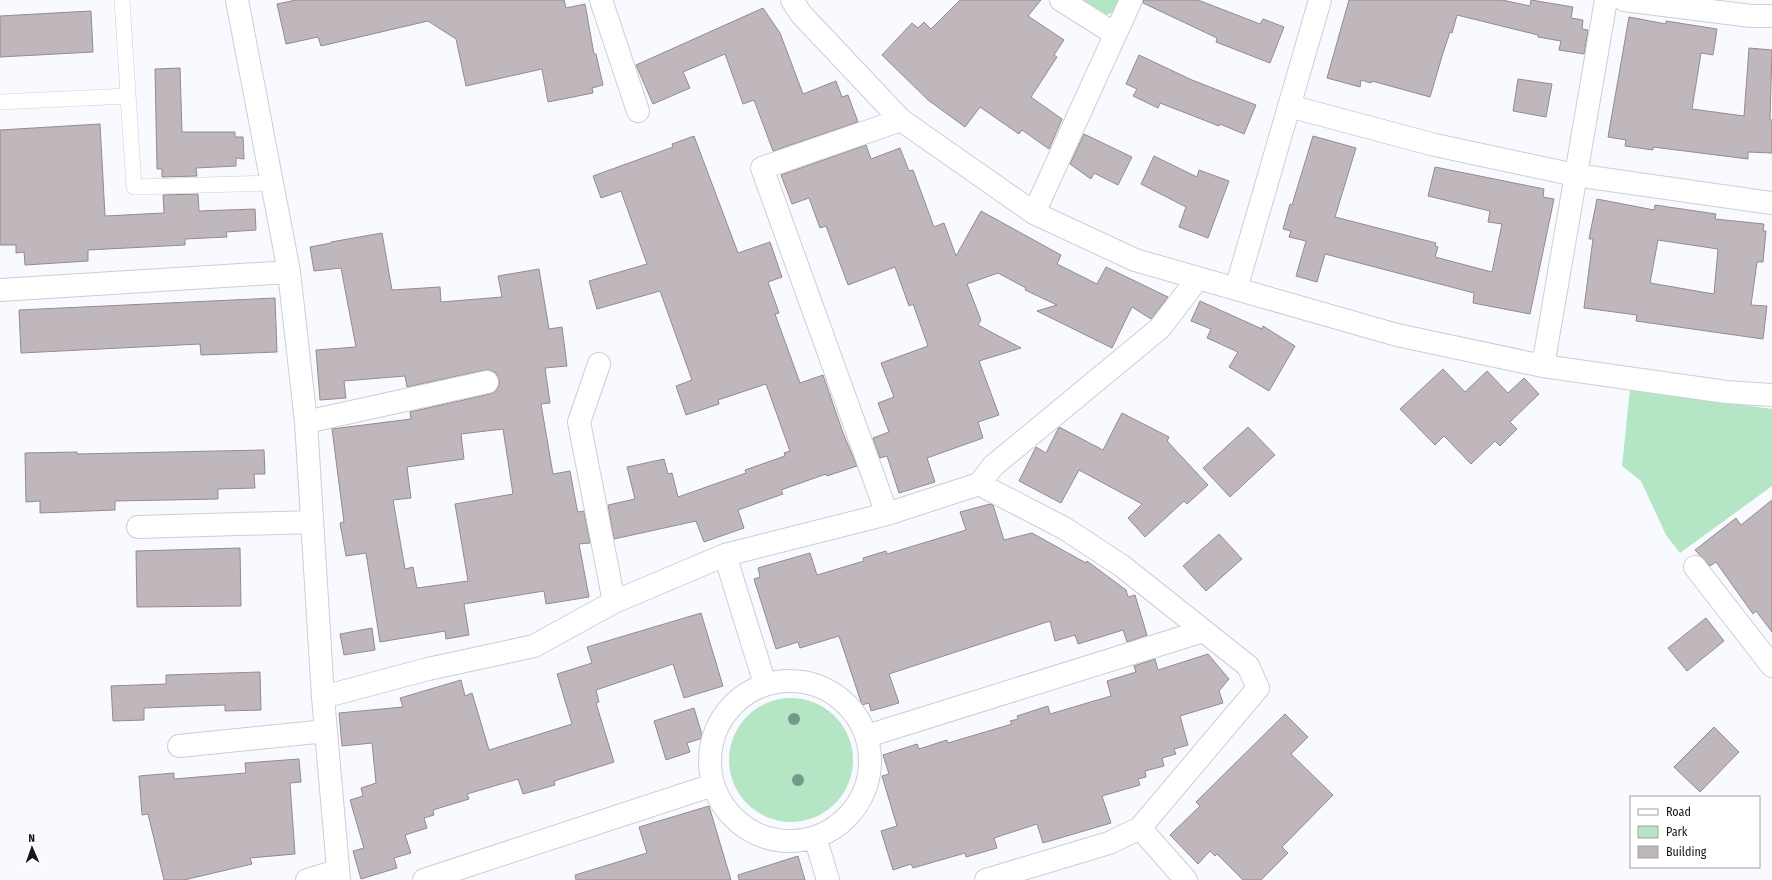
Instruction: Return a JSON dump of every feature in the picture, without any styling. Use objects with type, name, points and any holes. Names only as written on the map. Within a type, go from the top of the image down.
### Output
[{"type":"street","points":[[237,0],[289,272],[306,422],[323,697],[338,876],[307,880]]},
{"type":"street","points":[[601,0],[638,111]]},
{"type":"street","points":[[792,0],[801,14],[901,120],[1034,213],[1135,260],[1397,335],[1543,366],[1726,392],[1772,395]]},
{"type":"street","points":[[1061,0],[1115,34]]},
{"type":"street","points":[[1034,213],[1131,0]]},
{"type":"street","points":[[1236,289],[1320,0]]},
{"type":"street","points":[[1543,366],[1606,0]]},
{"type":"street","points":[[1624,0],[1751,16],[1772,16]]},
{"type":"street","points":[[1289,106],[1435,145],[1575,175],[1772,203]]},
{"type":"street","points":[[887,514],[762,168],[901,120]]},
{"type":"street","points":[[0,290],[289,272]]},
{"type":"street","points":[[323,697],[428,669],[534,646],[614,602],[725,555],[887,514],[979,484],[993,466],[1160,328],[1198,278]]},
{"type":"street","points":[[599,364],[579,422],[614,602]]},
{"type":"street","points":[[306,422],[487,382]]},
{"type":"street","points":[[979,484],[1064,528],[1122,566],[1248,666],[1258,688],[1140,828],[1109,844],[986,880]]},
{"type":"street","points":[[138,527],[312,522]]},
{"type":"street","points":[[725,555],[765,684]]},
{"type":"street","points":[[1695,567],[1772,666]]},
{"type":"street","points":[[867,736],[1203,631]]},
{"type":"street","points":[[783,681],[801,681],[819,686],[835,694],[849,705],[860,720],[867,736],[871,754],[870,772],[866,790],[846,819],[831,830],[814,838],[797,841],[779,841],[762,836],[745,828],[720,802],[713,785],[710,768],[710,750],[714,732],[723,716],[734,702],[765,684],[783,681]]},
{"type":"street","points":[[179,746],[326,731]]},
{"type":"street","points":[[424,880],[713,785]]},
{"type":"street","points":[[1140,828],[1186,880]]},
{"type":"street","points":[[814,838],[828,880]]},
{"type":"lane","points":[[122,0],[134,188],[273,183]]},
{"type":"lane","points":[[0,102],[128,96]]},
{"type":"green space","points":[[1071,0],[1123,0],[1117,12],[1096,17]]},
{"type":"green space","points":[[1630,389],[1772,409],[1772,486],[1680,553],[1666,535],[1641,481],[1622,466]]},
{"type":"green space","points":[[791,698],[803,699],[815,703],[826,708],[835,716],[843,725],[848,736],[852,748],[852,772],[848,784],[843,795],[835,804],[826,812],[815,817],[803,821],[791,822],[779,821],[767,817],[756,812],[747,804],[739,795],[734,784],[730,772],[729,760],[730,748],[734,736],[739,725],[747,716],[756,708],[767,703],[779,699]]},
{"type":"building","points":[[296,0],[564,0],[566,8],[585,4],[594,54],[596,54],[603,85],[592,88],[593,93],[548,102],[542,69],[466,86],[456,39],[428,21],[321,46],[318,37],[286,44],[277,4]]},
{"type":"building","points":[[960,0],[1041,0],[1028,16],[1064,40],[1054,55],[1057,57],[1031,97],[1062,119],[1049,149],[1022,130],[1019,134],[980,107],[965,127],[928,100],[882,55],[912,23],[918,28],[924,22],[931,29]]},
{"type":"building","points":[[1143,0],[1198,0],[1260,24],[1263,19],[1284,27],[1270,63],[1216,42],[1217,38],[1143,3]]},
{"type":"building","points":[[1349,0],[1502,0],[1530,6],[1531,0],[1573,7],[1571,18],[1583,20],[1582,29],[1588,30],[1584,54],[1559,50],[1561,41],[1538,37],[1538,35],[1457,15],[1452,33],[1450,32],[1443,53],[1430,97],[1372,81],[1371,83],[1361,80],[1360,87],[1327,78]]},
{"type":"building","points":[[763,8],[780,33],[803,94],[836,81],[842,97],[848,95],[858,122],[773,151],[754,100],[743,104],[725,54],[683,72],[690,88],[653,104],[636,65]]},
{"type":"building","points":[[91,11],[93,52],[0,57],[0,16]]},
{"type":"building","points":[[1629,17],[1666,24],[1666,21],[1717,29],[1713,55],[1701,53],[1692,109],[1744,116],[1749,48],[1772,50],[1770,120],[1772,120],[1772,153],[1748,152],[1748,159],[1653,147],[1653,150],[1625,146],[1626,140],[1608,137]]},
{"type":"building","points":[[1139,55],[1192,80],[1256,105],[1244,134],[1160,103],[1158,108],[1133,96],[1137,89],[1126,84]]},
{"type":"building","points":[[180,68],[182,132],[235,132],[235,137],[243,137],[244,159],[236,158],[236,166],[196,168],[197,176],[162,177],[162,169],[157,169],[155,69]]},
{"type":"building","points":[[1518,79],[1552,84],[1546,117],[1513,111]]},
{"type":"building","points":[[100,124],[105,216],[164,213],[163,195],[198,194],[199,211],[255,209],[256,230],[226,232],[227,237],[185,239],[185,245],[88,250],[88,261],[25,265],[24,252],[16,253],[16,245],[0,245],[0,130]]},
{"type":"building","points":[[1084,134],[1132,157],[1118,185],[1094,173],[1091,179],[1070,164]]},
{"type":"building","points":[[694,136],[738,253],[770,242],[782,277],[768,282],[779,313],[775,314],[800,383],[823,375],[843,433],[857,466],[827,476],[826,474],[781,490],[783,494],[738,510],[744,528],[704,542],[696,521],[614,539],[608,505],[635,499],[627,467],[664,459],[668,474],[672,473],[678,497],[746,473],[745,470],[785,456],[784,453],[790,451],[766,384],[718,400],[719,404],[686,415],[676,386],[692,380],[660,291],[597,309],[589,281],[647,264],[621,191],[601,198],[593,176],[673,147],[672,144]]},
{"type":"building","points":[[1313,136],[1356,148],[1335,217],[1436,243],[1435,246],[1438,247],[1435,257],[1492,272],[1502,224],[1488,222],[1490,211],[1428,196],[1435,167],[1544,189],[1543,197],[1554,199],[1530,314],[1473,303],[1474,293],[1325,254],[1317,282],[1296,276],[1306,241],[1289,237],[1291,231],[1283,229]]},
{"type":"building","points":[[866,145],[871,159],[900,148],[909,171],[913,170],[934,227],[944,223],[956,256],[981,211],[1061,255],[1057,264],[1097,284],[1106,267],[1168,297],[1151,319],[1132,307],[1112,348],[1037,311],[1057,305],[1025,290],[1026,288],[998,273],[967,284],[981,320],[978,325],[1021,348],[979,361],[999,415],[978,422],[983,438],[927,458],[935,482],[899,493],[887,456],[880,458],[873,438],[889,432],[878,403],[894,397],[881,363],[928,346],[913,304],[909,306],[895,267],[848,285],[826,226],[820,228],[809,198],[792,204],[781,175]]},
{"type":"building","points":[[1154,156],[1197,177],[1199,170],[1229,181],[1208,238],[1179,227],[1186,207],[1141,184]]},
{"type":"building","points":[[1597,199],[1654,210],[1655,205],[1716,214],[1715,219],[1764,224],[1763,231],[1766,231],[1763,262],[1757,262],[1751,305],[1767,306],[1763,339],[1636,321],[1637,315],[1584,308],[1593,239],[1589,239]],"holes":[[[1658,240],[1718,249],[1714,294],[1650,283]]]},
{"type":"building","points":[[382,233],[392,290],[440,287],[441,302],[502,297],[498,276],[539,269],[549,329],[562,327],[567,366],[545,368],[550,403],[541,404],[553,474],[570,471],[578,512],[584,511],[590,543],[579,544],[589,597],[546,604],[544,591],[464,604],[469,635],[446,639],[445,631],[380,642],[366,553],[346,556],[340,523],[344,522],[332,429],[411,419],[410,412],[490,394],[496,391],[499,385],[499,380],[496,373],[490,370],[485,370],[407,387],[405,376],[344,381],[346,398],[320,400],[316,350],[356,347],[341,268],[314,271],[310,247]],"holes":[[[503,429],[513,494],[455,504],[468,581],[417,588],[413,567],[405,569],[393,500],[411,498],[407,467],[464,459],[461,434]]]},
{"type":"building","points":[[275,298],[277,352],[201,355],[200,344],[21,353],[19,310]]},
{"type":"building","points":[[1200,301],[1262,329],[1263,326],[1295,346],[1269,391],[1229,367],[1238,352],[1207,338],[1211,329],[1191,321]]},
{"type":"building","points":[[1443,369],[1465,392],[1487,371],[1508,393],[1524,378],[1539,394],[1510,422],[1517,429],[1500,446],[1495,441],[1471,464],[1444,436],[1435,445],[1400,409]]},
{"type":"building","points":[[1122,413],[1169,437],[1167,441],[1208,485],[1187,504],[1184,501],[1145,537],[1128,518],[1142,504],[1079,470],[1061,503],[1019,481],[1036,447],[1046,453],[1059,427],[1103,450]]},
{"type":"building","points":[[1248,427],[1275,455],[1230,497],[1203,468]]},
{"type":"building","points":[[264,450],[265,474],[254,474],[255,488],[218,489],[218,499],[115,501],[115,510],[40,513],[40,501],[26,502],[25,453],[77,452],[77,454]]},
{"type":"building","points":[[1772,500],[1772,632],[1756,611],[1753,614],[1716,562],[1710,566],[1695,550],[1736,518],[1741,525]]},
{"type":"building","points":[[990,504],[993,505],[1004,540],[1032,533],[1086,563],[1087,561],[1126,590],[1128,597],[1135,595],[1147,635],[1127,642],[1123,630],[1078,644],[1075,635],[1055,641],[1050,621],[889,674],[899,703],[871,711],[869,703],[862,705],[839,636],[800,648],[798,642],[776,649],[754,579],[760,577],[758,568],[810,553],[817,575],[864,561],[863,558],[886,551],[887,554],[966,530],[960,512]]},
{"type":"building","points":[[1219,534],[1242,559],[1206,591],[1183,566]]},
{"type":"building","points":[[240,548],[241,606],[137,607],[136,551]]},
{"type":"building","points":[[701,613],[723,686],[684,698],[673,664],[596,690],[599,702],[596,703],[614,762],[554,781],[555,785],[523,794],[518,779],[467,794],[469,799],[433,810],[434,815],[424,818],[427,828],[405,835],[411,853],[394,858],[397,868],[361,879],[353,851],[364,848],[350,800],[363,796],[361,788],[376,783],[372,743],[342,746],[339,713],[403,707],[400,698],[461,680],[465,696],[472,693],[489,750],[572,724],[557,674],[592,663],[587,647]]},
{"type":"building","points":[[1706,618],[1724,641],[1687,671],[1668,648]]},
{"type":"building","points":[[372,628],[375,650],[344,655],[340,634]]},
{"type":"building","points":[[1208,654],[1229,679],[1219,691],[1223,703],[1180,716],[1188,745],[1174,749],[1176,754],[1162,758],[1164,766],[1145,771],[1146,777],[1138,779],[1140,785],[1102,796],[1111,823],[1043,843],[1037,824],[994,838],[997,848],[966,857],[965,853],[913,868],[911,864],[893,870],[881,831],[897,826],[882,776],[889,774],[883,755],[917,744],[919,749],[947,740],[948,743],[1012,724],[1010,721],[1018,719],[1017,716],[1048,706],[1050,714],[1111,696],[1107,681],[1136,672],[1134,666],[1155,659],[1158,670]]},
{"type":"building","points":[[260,672],[261,710],[225,711],[225,705],[144,708],[144,720],[113,721],[111,686],[166,684],[166,675]]},
{"type":"building","points":[[694,708],[703,738],[687,743],[690,752],[666,760],[654,721]]},
{"type":"building","points":[[1285,714],[1308,737],[1291,754],[1333,795],[1282,847],[1288,853],[1261,880],[1243,880],[1217,854],[1215,856],[1210,851],[1198,864],[1170,835],[1200,806],[1196,802]]},
{"type":"building","points":[[1714,727],[1739,752],[1700,792],[1674,767]]},
{"type":"building","points":[[299,759],[301,782],[290,783],[295,854],[250,858],[252,864],[184,880],[164,880],[148,814],[142,815],[139,776],[174,773],[174,779],[246,773],[245,763]]},
{"type":"building","points":[[709,806],[731,880],[576,880],[575,875],[647,853],[639,827]]},
{"type":"building","points":[[798,856],[805,880],[739,880],[738,875]]}]
